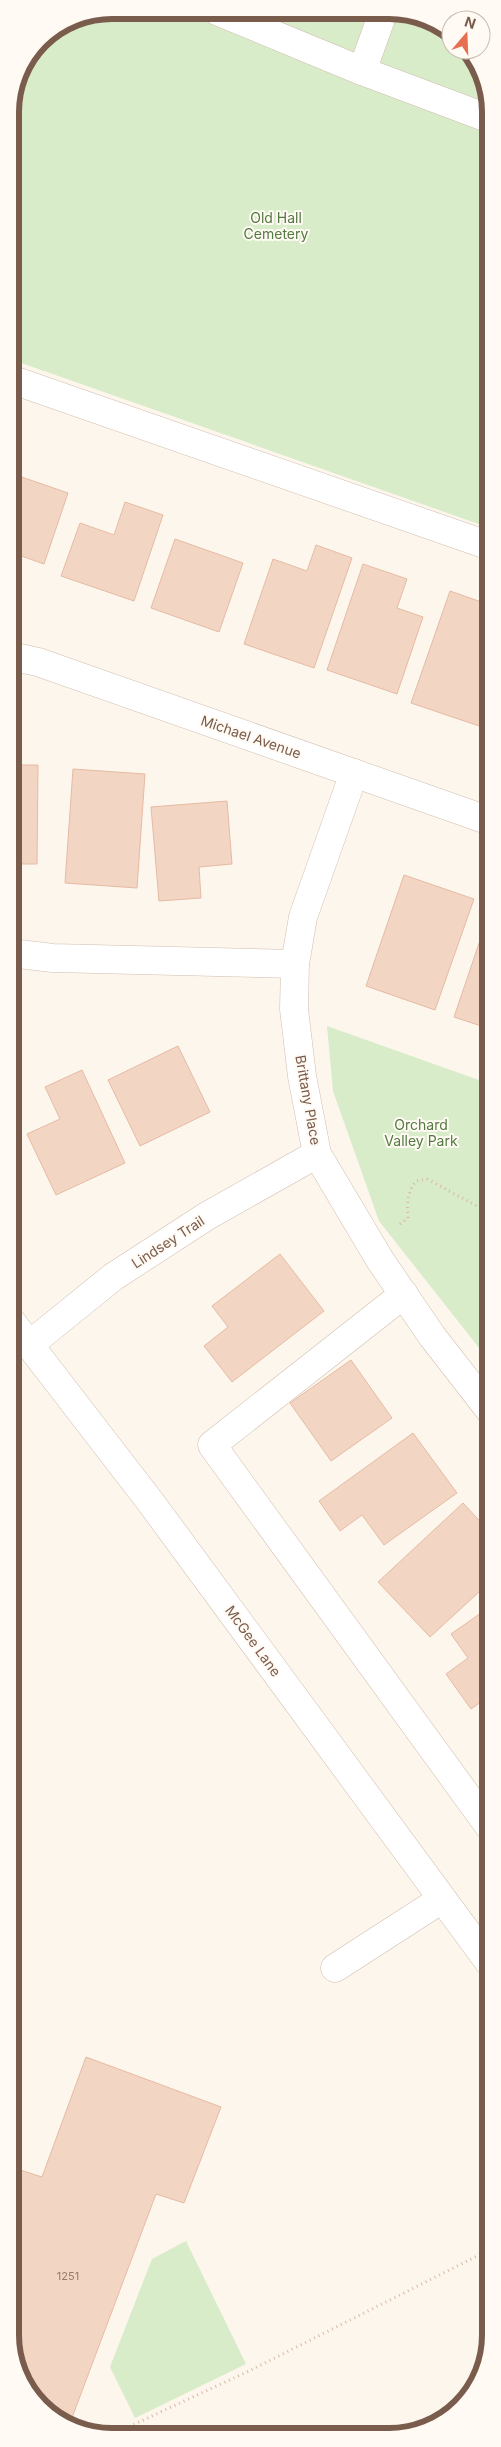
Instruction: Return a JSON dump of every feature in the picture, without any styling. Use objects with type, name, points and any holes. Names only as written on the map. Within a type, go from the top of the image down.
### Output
[{"type":"street","points":[[236,19],[362,72],[482,116]]},
{"type":"street","points":[[362,72],[381,19]]},
{"type":"street","points":[[19,382],[482,543]]},
{"type":"street","name":"Michael Avenue","points":[[19,658],[38,662],[482,818]]},
{"type":"street","name":"Brittany Place","points":[[354,773],[303,917],[295,964],[294,1009],[300,1066],[317,1154],[380,1260],[482,1401]]},
{"type":"street","points":[[19,954],[53,958],[295,964]]},
{"type":"street","name":"Lindsey Trail","points":[[29,1345],[113,1277],[207,1216],[317,1154]]},
{"type":"street","points":[[404,1294],[212,1445],[482,1817]]},
{"type":"street","name":"McGee Lane","points":[[19,1333],[152,1504],[482,1953]]},
{"type":"street","points":[[335,1968],[442,1898]]},
{"type":"path","points":[[400,1224],[408,1218],[407,1203],[410,1190],[416,1181],[427,1179],[482,1208]]},
{"type":"path","points":[[125,2428],[249,2371],[482,2254]]},
{"type":"green space","name":"Old Hall Cemetery","points":[[111,19],[390,19],[414,22],[441,34],[441,60],[467,60],[479,87],[482,111],[482,525],[19,362],[19,105],[22,87],[34,60],[50,42],[65,31],[93,21]]},
{"type":"green space","name":"Orchard Valley Park","points":[[327,1026],[482,1081],[482,1352],[379,1221],[333,1091]]},
{"type":"green space","points":[[186,2241],[246,2364],[135,2418],[110,2367],[152,2259]]},
{"type":"building","points":[[19,476],[68,493],[44,564],[19,555]]},
{"type":"building","points":[[125,502],[163,515],[134,601],[61,576],[80,523],[114,535]]},
{"type":"building","points":[[175,539],[243,563],[219,632],[151,608]]},
{"type":"building","points":[[316,545],[352,558],[314,668],[244,644],[273,559],[307,571]]},
{"type":"building","points":[[363,564],[407,579],[397,608],[423,617],[397,694],[327,670]]},
{"type":"building","points":[[450,591],[482,602],[482,727],[411,703]]},
{"type":"building","points":[[19,765],[38,765],[37,864],[19,864]]},
{"type":"building","points":[[73,769],[145,774],[137,888],[65,883]]},
{"type":"building","points":[[227,801],[232,864],[199,867],[201,898],[159,901],[151,807]]},
{"type":"building","points":[[404,875],[474,899],[435,1010],[366,986]]},
{"type":"building","points":[[482,935],[482,1026],[454,1017]]},
{"type":"building","points":[[178,1046],[210,1112],[140,1146],[108,1080]]},
{"type":"building","points":[[82,1070],[125,1163],[56,1195],[27,1134],[60,1119],[45,1087]]},
{"type":"building","points":[[280,1254],[324,1311],[232,1382],[204,1346],[228,1327],[212,1306]]},
{"type":"building","points":[[351,1360],[392,1418],[331,1461],[290,1403]]},
{"type":"building","points":[[413,1433],[457,1493],[384,1545],[362,1515],[340,1531],[319,1501]]},
{"type":"building","points":[[463,1503],[482,1523],[482,1589],[430,1637],[378,1582]]},
{"type":"building","points":[[482,1612],[482,1701],[471,1709],[446,1674],[468,1658],[451,1634]]},
{"type":"building","points":[[86,2057],[221,2107],[184,2203],[156,2194],[71,2419],[55,2409],[34,2387],[22,2360],[20,2348],[19,2170],[42,2177]]}]
